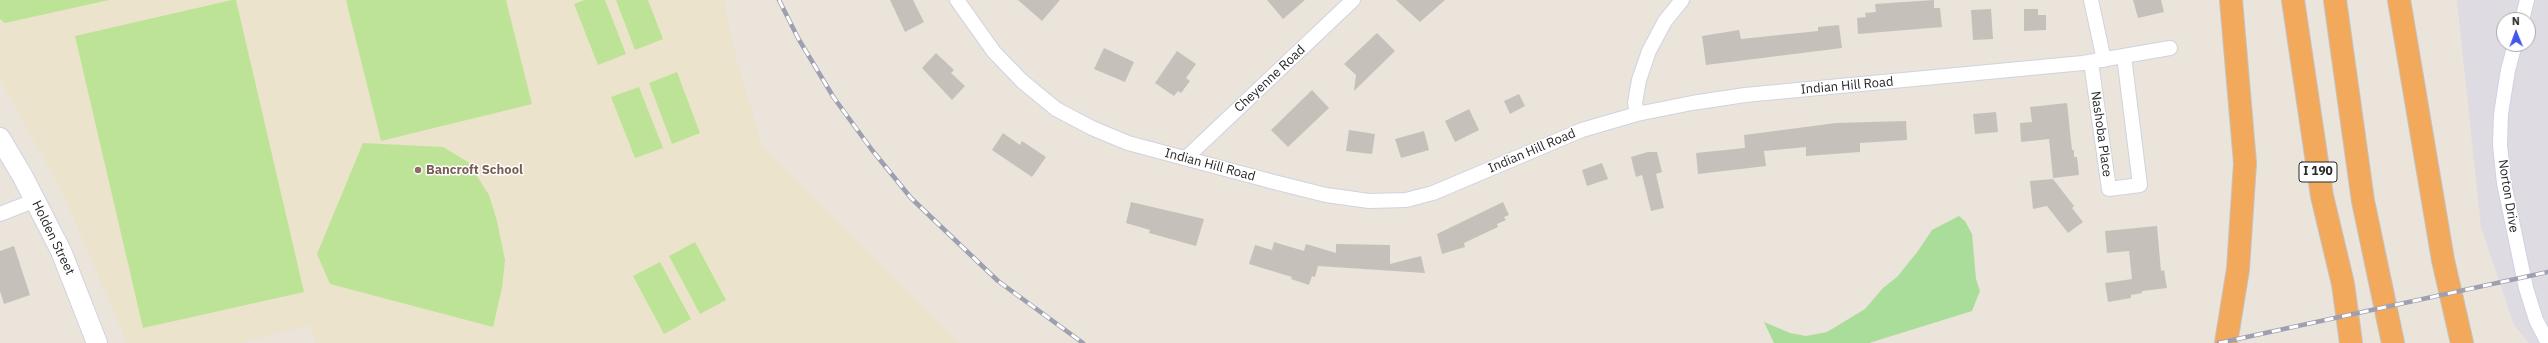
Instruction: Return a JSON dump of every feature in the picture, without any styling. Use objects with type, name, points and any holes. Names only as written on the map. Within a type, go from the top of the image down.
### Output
[{"type":"highway","points":[[2226,343],[2238,269],[2245,163],[2230,0]]},
{"type":"highway","name":"I 190","points":[[2293,0],[2322,196],[2342,284],[2351,343]]},
{"type":"highway","points":[[2335,0],[2363,200],[2393,343]]},
{"type":"highway","points":[[2399,0],[2443,260],[2462,343]]},
{"type":"main road","name":"Holden Street","points":[[0,138],[36,200],[61,251],[97,343]]},
{"type":"street","name":"Indian Hill Road","points":[[957,0],[981,36],[1007,67],[1056,109],[1092,128],[1128,142],[1326,195],[1369,201],[1406,200],[1433,193],[1564,137],[1637,114],[1745,95],[2097,61],[2170,48]]},
{"type":"street","name":"Cheyenne Road","points":[[1186,158],[1353,0]]},
{"type":"street","points":[[1637,114],[1635,103],[1639,80],[1649,51],[1665,21],[1682,0]]},
{"type":"street","points":[[2091,0],[2097,61]]},
{"type":"street","points":[[2524,12],[2527,0]]},
{"type":"street","name":"Norton Drive","points":[[2513,52],[2508,70],[2501,114],[2500,145],[2505,194],[2526,288],[2536,320],[2548,343]]},
{"type":"street","name":"Nashoba Place","points":[[2097,61],[2109,189],[2140,185],[2124,56]]},
{"type":"street","points":[[0,214],[36,200]]},
{"type":"shaded area","name":"Bancroft School","points":[[0,0],[724,0],[737,63],[763,147],[960,343],[316,343],[310,325],[242,343],[127,343],[63,193],[0,80]]},
{"type":"shaded area","points":[[2457,0],[2548,0],[2548,343],[2529,343],[2514,325],[2481,227]]},
{"type":"green space","points":[[0,0],[109,0],[5,23],[0,19]]},
{"type":"green space","points":[[236,0],[304,292],[143,328],[75,36]]},
{"type":"green space","points":[[346,0],[506,0],[532,104],[381,141]]},
{"type":"green space","points":[[584,0],[605,0],[626,54],[598,65],[574,4]]},
{"type":"green space","points":[[616,0],[648,0],[663,39],[635,50]]},
{"type":"green space","points":[[677,72],[700,133],[672,144],[649,83]]},
{"type":"green space","points":[[639,87],[663,148],[635,158],[611,97]]},
{"type":"green space","points":[[363,143],[443,147],[468,162],[489,195],[497,221],[505,260],[502,288],[493,327],[330,284],[317,254]]},
{"type":"green space","points":[[1959,216],[1965,221],[1972,234],[1976,279],[1980,291],[1972,311],[1869,343],[1774,343],[1764,322],[1790,333],[1806,336],[1827,332],[1865,309],[1883,288],[1897,277],[1918,251],[1932,230]]},
{"type":"green space","points":[[695,242],[726,300],[700,314],[669,256]]},
{"type":"green space","points":[[660,262],[691,319],[664,334],[633,276]]},
{"type":"building","points":[[890,0],[913,0],[924,22],[905,32]]},
{"type":"building","points":[[1018,0],[1060,0],[1042,21]]},
{"type":"building","points":[[1267,0],[1305,0],[1283,19]]},
{"type":"building","points":[[1396,0],[1445,0],[1420,22]]},
{"type":"building","points":[[1934,0],[1934,8],[1940,8],[1942,27],[1858,34],[1857,18],[1866,17],[1865,13],[1876,12],[1875,4]]},
{"type":"building","points":[[2133,0],[2161,0],[2164,12],[2138,18]]},
{"type":"building","points":[[1991,9],[1993,39],[1973,40],[1971,10]]},
{"type":"building","points":[[2024,9],[2038,9],[2038,15],[2046,15],[2046,30],[2024,31]]},
{"type":"building","points":[[1839,25],[1842,48],[1706,65],[1702,36],[1739,30],[1741,39],[1818,31],[1818,27]]},
{"type":"building","points":[[1377,33],[1395,51],[1354,91],[1356,75],[1344,64]]},
{"type":"building","points":[[1104,48],[1134,62],[1125,82],[1094,69]]},
{"type":"building","points":[[1177,51],[1196,64],[1186,78],[1190,81],[1181,93],[1178,91],[1174,96],[1155,83]]},
{"type":"building","points":[[936,53],[954,70],[951,73],[965,86],[952,100],[922,68]]},
{"type":"building","points":[[1312,90],[1329,108],[1288,147],[1271,130]]},
{"type":"building","points":[[1519,94],[1525,106],[1510,114],[1504,101]]},
{"type":"building","points":[[2067,103],[2072,150],[2074,150],[2074,157],[2077,157],[2079,175],[2053,178],[2049,139],[2021,142],[2020,123],[2032,122],[2030,107]]},
{"type":"building","points":[[1469,109],[1479,130],[1455,142],[1445,121]]},
{"type":"building","points":[[1996,112],[1998,132],[1975,134],[1973,114]]},
{"type":"building","points":[[1906,121],[1907,140],[1860,143],[1860,152],[1806,156],[1806,147],[1764,151],[1766,166],[1698,174],[1696,153],[1745,148],[1744,135],[1836,123]]},
{"type":"building","points":[[1349,130],[1375,134],[1372,154],[1346,151]]},
{"type":"building","points":[[1424,131],[1429,150],[1401,158],[1395,139]]},
{"type":"building","points":[[1003,133],[1020,145],[1022,141],[1046,157],[1032,177],[992,150]]},
{"type":"building","points":[[1648,152],[1657,152],[1662,172],[1656,174],[1664,208],[1651,211],[1642,175],[1636,177],[1631,157]]},
{"type":"building","points":[[1602,163],[1608,179],[1587,186],[1582,170]]},
{"type":"building","points":[[2053,179],[2074,206],[2072,208],[2083,222],[2068,233],[2047,206],[2033,209],[2030,181]]},
{"type":"building","points":[[1131,202],[1204,219],[1196,246],[1149,233],[1150,230],[1126,223]]},
{"type":"building","points":[[1503,202],[1509,215],[1504,217],[1506,220],[1497,224],[1498,227],[1464,243],[1465,247],[1442,254],[1437,234]]},
{"type":"building","points":[[2157,226],[2161,271],[2164,270],[2167,288],[2142,291],[2142,293],[2131,295],[2131,298],[2108,302],[2105,283],[2132,279],[2129,251],[2107,253],[2105,231]]},
{"type":"building","points":[[1274,242],[1304,251],[1306,244],[1336,253],[1336,244],[1390,245],[1390,264],[1421,256],[1425,273],[1318,266],[1315,277],[1312,276],[1309,285],[1291,279],[1292,277],[1249,264],[1255,245],[1272,250]]},
{"type":"building","points":[[14,246],[30,295],[4,304],[0,291],[0,251]]},
{"type":"railway","points":[[779,0],[798,38],[834,98],[872,150],[911,198],[998,281],[1083,343]]},
{"type":"railway","points":[[2219,343],[2548,272]]},
{"type":"place","name":"Bancroft School","points":[[418,170]]}]
